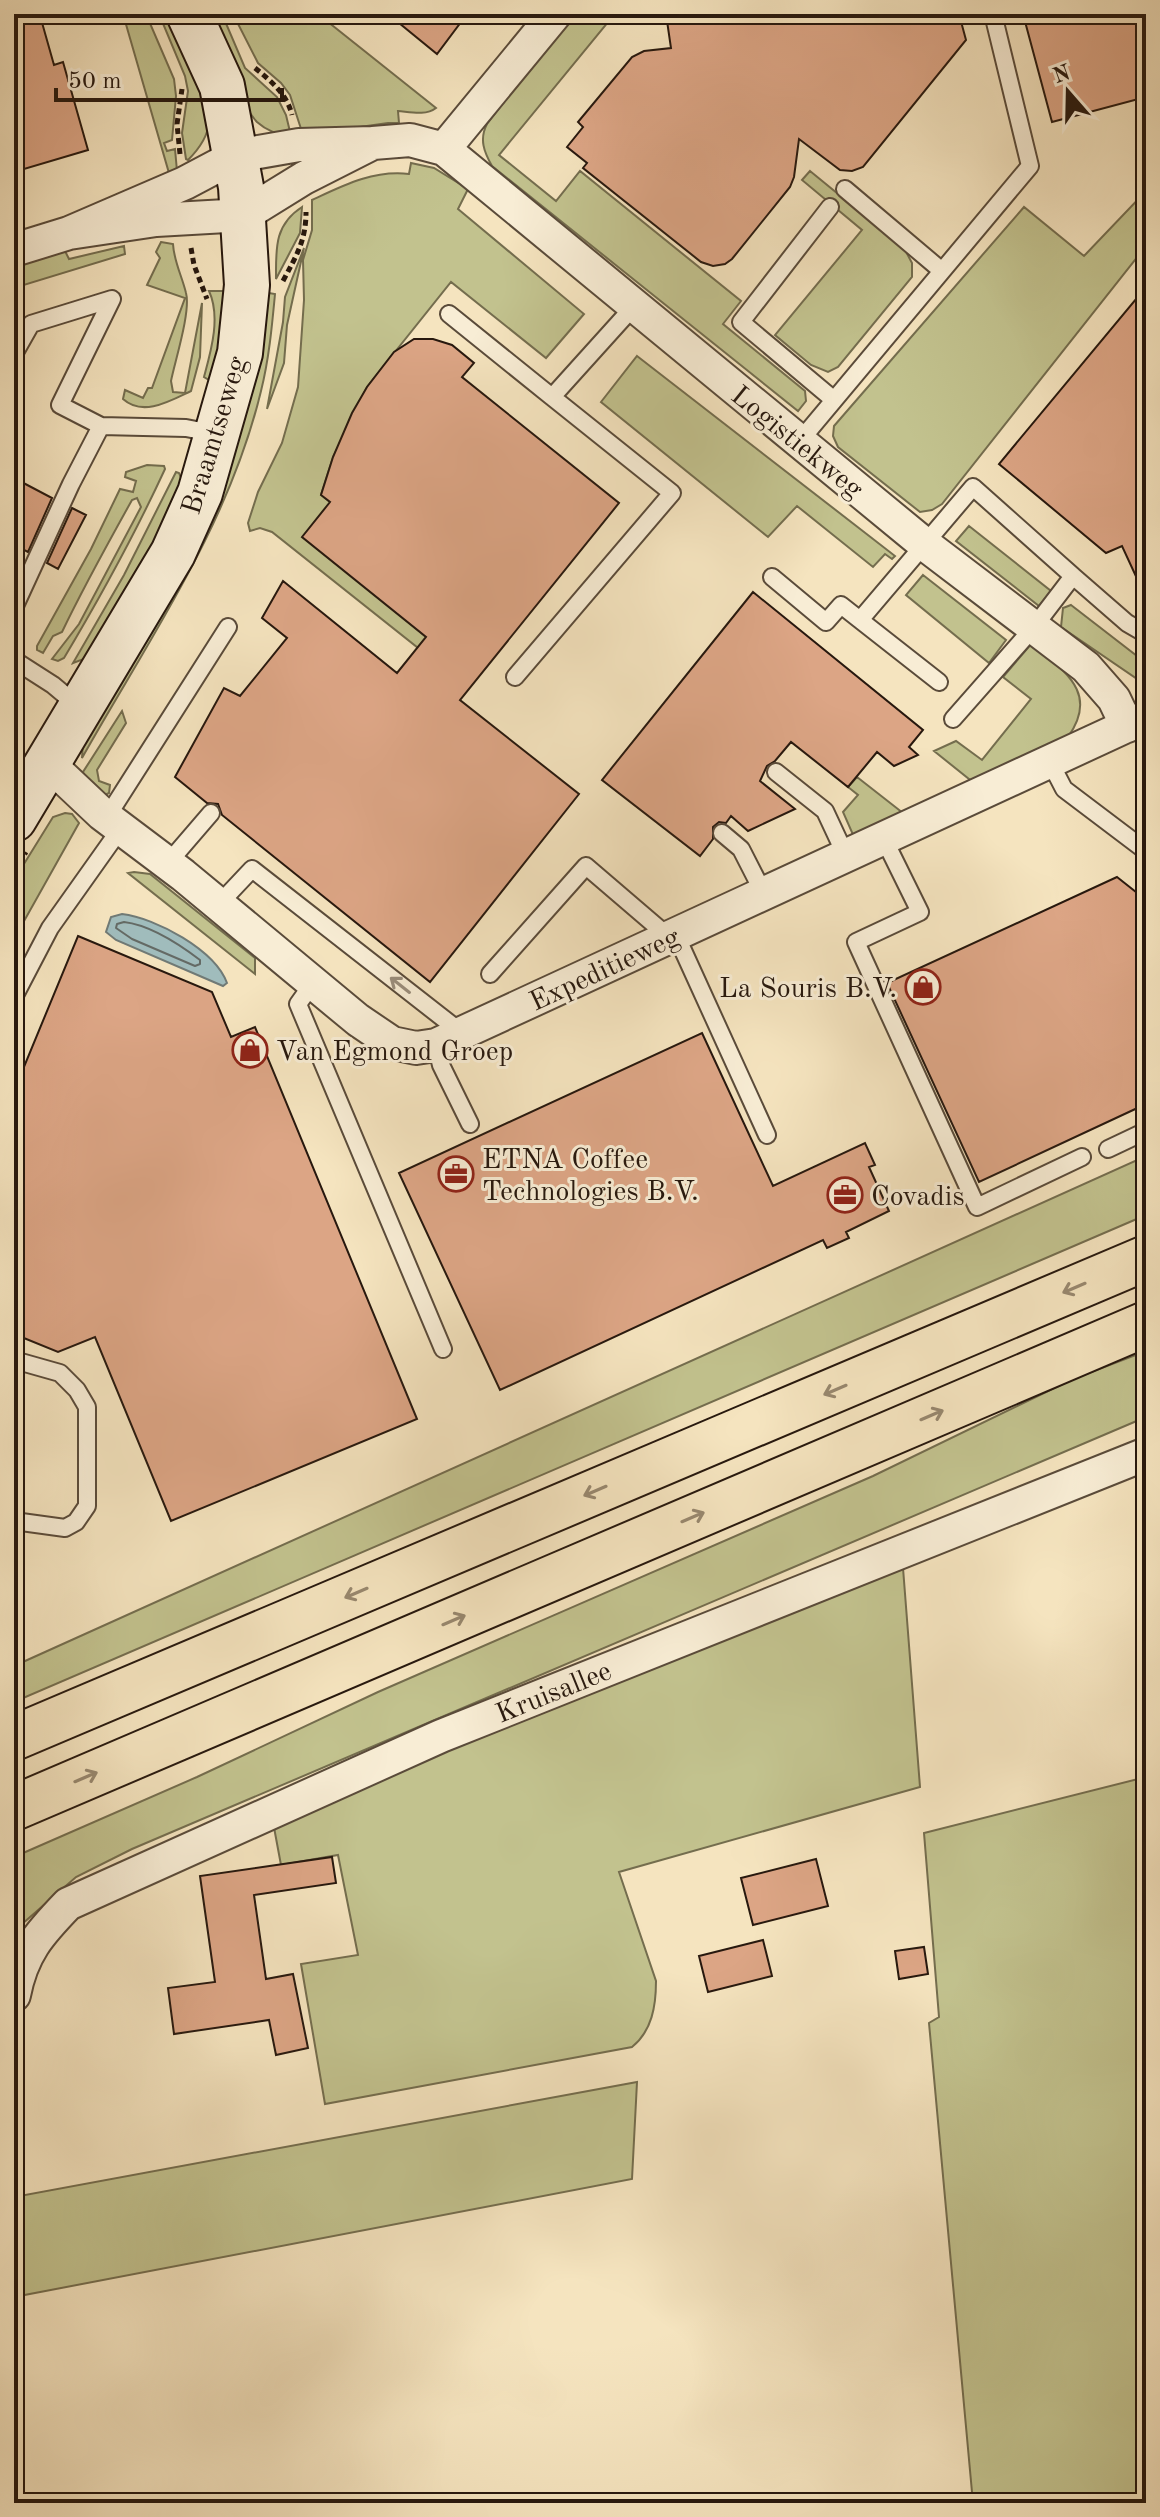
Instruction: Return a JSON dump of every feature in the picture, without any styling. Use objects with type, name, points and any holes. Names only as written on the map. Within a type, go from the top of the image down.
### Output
[{"type":"highway","points":[[14,1738],[1146,1258]]},
{"type":"highway","points":[[14,1808],[1146,1324]]},
{"type":"street","name":"Braamtseweg","points":[[14,819],[173,553],[200,493],[240,353],[247,285],[244,215],[236,156],[222,86],[189,14]]},
{"type":"street","points":[[444,149],[555,14]]},
{"type":"street","name":"Logistiekweg","points":[[69,233],[185,183],[236,156],[299,145],[410,140],[444,149],[923,543],[1086,667],[1136,722]]},
{"type":"street","name":"Logistiekweg","points":[[244,215],[304,178],[373,143]]},
{"type":"street","points":[[14,250],[69,233],[156,220],[244,215]]},
{"type":"street","name":"Expeditieweg","points":[[49,764],[114,822],[219,904],[358,1020],[392,1043],[416,1048],[449,1039],[1136,722]]},
{"type":"street","name":"Kruisallee","points":[[14,1995],[18,1975],[37,1936],[68,1904],[441,1736],[1146,1454]]},
{"type":"lane","points":[[799,442],[1030,166],[993,14]]},
{"type":"lane","points":[[845,189],[942,271]]},
{"type":"lane","points":[[830,207],[741,322],[834,400]]},
{"type":"lane","points":[[14,354],[31,324],[112,299],[60,405],[101,426],[186,428],[218,434]]},
{"type":"lane","points":[[552,397],[635,305]]},
{"type":"lane","points":[[449,314],[672,493],[515,677]]},
{"type":"lane","points":[[14,608],[101,426]]},
{"type":"lane","points":[[860,620],[973,487],[1127,623],[1146,634]]},
{"type":"lane","points":[[953,719],[1034,627],[1073,576]]},
{"type":"lane","points":[[772,577],[826,622],[841,605],[939,682]]},
{"type":"lane","points":[[14,997],[50,928],[228,627]]},
{"type":"lane","points":[[14,660],[53,685],[80,708]]},
{"type":"lane","points":[[1050,762],[1064,789],[1146,851]]},
{"type":"lane","points":[[776,772],[825,811],[846,856]]},
{"type":"lane","points":[[168,863],[211,813]]},
{"type":"lane","points":[[722,833],[741,849],[764,894]]},
{"type":"lane","points":[[884,839],[920,912],[856,942],[977,1207],[1082,1157]]},
{"type":"lane","points":[[490,974],[586,866],[673,937],[767,1135]]},
{"type":"lane","points":[[219,904],[252,869],[449,1039],[441,1065],[470,1124]]},
{"type":"lane","points":[[313,983],[298,1004],[443,1349]]},
{"type":"lane","points":[[1108,1149],[1146,1131]]},
{"type":"lane","points":[[14,1360],[60,1373],[77,1390],[87,1407],[87,1506],[82,1516],[65,1528],[14,1521]]},
{"type":"path","points":[[180,79],[183,95],[177,135],[185,183]]},
{"type":"path","points":[[189,220],[194,265],[209,306]]},
{"type":"green space","points":[[123,14],[146,14],[174,79],[176,96],[172,140],[164,143],[167,151],[175,149],[177,171],[169,173]]},
{"type":"green space","points":[[159,14],[172,14],[195,67],[208,110],[207,132],[188,160],[182,133],[188,91],[185,76]]},
{"type":"green space","points":[[208,14],[222,14],[245,68],[277,97],[291,136],[265,128],[250,113]]},
{"type":"green space","points":[[233,14],[318,14],[436,108],[423,113],[398,111],[399,123],[303,135],[290,95],[258,63]]},
{"type":"green space","points":[[572,14],[600,14],[609,21],[499,155],[556,201],[580,171],[741,301],[723,324],[805,391],[806,401],[798,411],[492,166],[484,145],[483,135],[487,124]]},
{"type":"green space","points":[[411,163],[434,168],[468,189],[458,209],[584,314],[546,358],[451,282],[367,387],[333,457],[321,495],[474,676],[466,686],[272,532],[260,528],[250,531],[248,523],[258,492],[282,443],[298,387],[304,300],[303,260],[312,230],[312,200],[371,177],[409,174]]},
{"type":"green space","points":[[810,171],[904,248],[912,263],[912,277],[838,367],[828,372],[811,365],[775,335],[862,230],[802,180]]},
{"type":"green space","points":[[1146,191],[1146,246],[942,504],[920,512],[838,447],[833,436],[834,426],[1024,207],[1084,256]]},
{"type":"green space","points":[[302,207],[300,233],[276,279],[278,238],[286,222]]},
{"type":"green space","points":[[161,242],[173,244],[187,301],[171,381],[173,392],[185,393],[202,303],[200,357],[191,391],[157,406],[139,407],[123,399],[125,390],[143,398],[148,388],[152,388],[185,298],[147,285],[160,258],[156,252]]},
{"type":"green space","points":[[124,246],[125,254],[14,288],[14,263],[64,249],[69,259]]},
{"type":"green space","points":[[304,248],[287,325],[284,363],[267,409],[285,297]]},
{"type":"green space","points":[[209,291],[225,291],[227,319],[213,376],[209,380],[204,377],[215,323]]},
{"type":"green space","points":[[263,292],[275,294],[266,367],[247,440],[229,488],[185,580],[82,758],[83,742]]},
{"type":"green space","points":[[637,356],[895,556],[892,559],[885,554],[873,567],[797,506],[768,537],[601,402]]},
{"type":"green space","points":[[147,465],[164,466],[165,469],[117,565],[64,658],[58,661],[52,659],[79,624],[141,507],[137,498],[132,500],[62,632],[53,636],[43,653],[37,650],[37,646],[91,549],[120,489],[133,492],[136,481],[125,477],[126,472]]},
{"type":"green space","points":[[176,472],[183,483],[142,566],[95,649],[84,659],[73,663],[124,575]]},
{"type":"green space","points":[[969,526],[1051,591],[1039,606],[956,541]]},
{"type":"green space","points":[[923,575],[1006,640],[989,663],[906,595]]},
{"type":"green space","points":[[1071,605],[1146,663],[1146,685],[1061,627],[1063,608]]},
{"type":"green space","points":[[1032,643],[1074,684],[1080,707],[1077,721],[1068,737],[974,783],[934,751],[956,741],[982,760],[1031,699],[1003,677]]},
{"type":"green space","points":[[122,711],[126,723],[97,770],[99,781],[110,785],[109,793],[105,795],[85,778],[83,772]]},
{"type":"green space","points":[[857,777],[903,813],[854,837],[843,812],[858,795],[848,787]]},
{"type":"green space","points":[[72,814],[79,823],[14,939],[14,880],[53,817]]},
{"type":"green space","points":[[128,873],[150,874],[255,958],[255,974]]},
{"type":"green space","points":[[1146,1156],[1146,1215],[14,1702],[14,1666]]},
{"type":"green space","points":[[1146,1351],[1146,1417],[132,1849],[76,1877],[14,1931],[14,1857],[197,1777],[378,1692],[873,1476],[1073,1379]]},
{"type":"green space","points":[[902,1555],[920,1787],[619,1872],[656,1981],[652,2017],[639,2041],[632,2047],[325,2104],[301,1964],[358,1955],[338,1855],[281,1865],[273,1822]]},
{"type":"green space","points":[[1146,1777],[1146,2503],[973,2503],[929,2023],[939,2017],[924,1833]]},
{"type":"green space","points":[[637,2082],[632,2179],[14,2297],[14,2197]]},
{"type":"water","points":[[122,914],[151,922],[183,938],[210,959],[227,983],[223,986],[116,940],[106,932],[111,917]]},
{"type":"building","points":[[14,14],[35,14],[41,19],[54,65],[63,62],[88,150],[14,172]]},
{"type":"building","points":[[388,14],[467,14],[437,54]]},
{"type":"building","points":[[666,14],[959,14],[966,40],[863,167],[852,171],[840,170],[799,139],[790,187],[732,259],[713,266],[701,262],[583,168],[587,163],[567,147],[583,127],[578,122],[632,57],[644,51],[671,48]]},
{"type":"building","points":[[1023,14],[1146,14],[1146,97],[1052,122]]},
{"type":"building","points":[[1146,287],[1146,598],[1122,546],[1106,553],[999,464]]},
{"type":"building","points":[[414,339],[433,339],[452,345],[474,363],[462,377],[619,503],[460,700],[579,794],[430,982],[222,815],[218,804],[207,803],[175,777],[224,688],[240,696],[287,638],[262,618],[283,581],[397,673],[426,637],[302,537],[330,502],[321,495],[352,413],[394,352]]},
{"type":"building","points":[[14,478],[52,498],[28,552],[14,544]]},
{"type":"building","points":[[72,508],[86,515],[58,569],[47,563]]},
{"type":"building","points":[[753,592],[923,730],[909,747],[918,755],[894,766],[877,752],[848,787],[791,742],[767,766],[760,781],[795,809],[748,831],[731,816],[726,823],[719,822],[713,827],[713,839],[700,856],[602,780]]},
{"type":"building","points":[[1117,877],[1146,900],[1146,1104],[979,1182],[887,983]]},
{"type":"building","points":[[78,936],[212,992],[231,1037],[255,1027],[417,1419],[171,1521],[95,1337],[58,1352],[14,1334],[14,1091]]},
{"type":"building","points":[[702,1033],[773,1186],[865,1143],[875,1165],[869,1167],[889,1211],[846,1232],[849,1238],[827,1248],[823,1240],[500,1390],[399,1173]]},
{"type":"building","points":[[332,1857],[336,1883],[254,1895],[266,1979],[293,1974],[308,2048],[276,2055],[269,2020],[174,2034],[168,1988],[215,1982],[200,1876]]},
{"type":"building","points":[[816,1859],[828,1906],[753,1925],[741,1878]]},
{"type":"building","points":[[763,1940],[772,1976],[708,1992],[699,1956]]},
{"type":"building","points":[[924,1947],[928,1974],[899,1979],[895,1951]]},
{"type":"place","name":"La Souris B.V.","points":[[923,987]]},
{"type":"place","name":"Van Egmond Groep","points":[[250,1050]]},
{"type":"place","name":"ETNA Coffee Technologies B.V.","points":[[456,1174]]},
{"type":"place","name":"Covadis","points":[[845,1195]]}]
